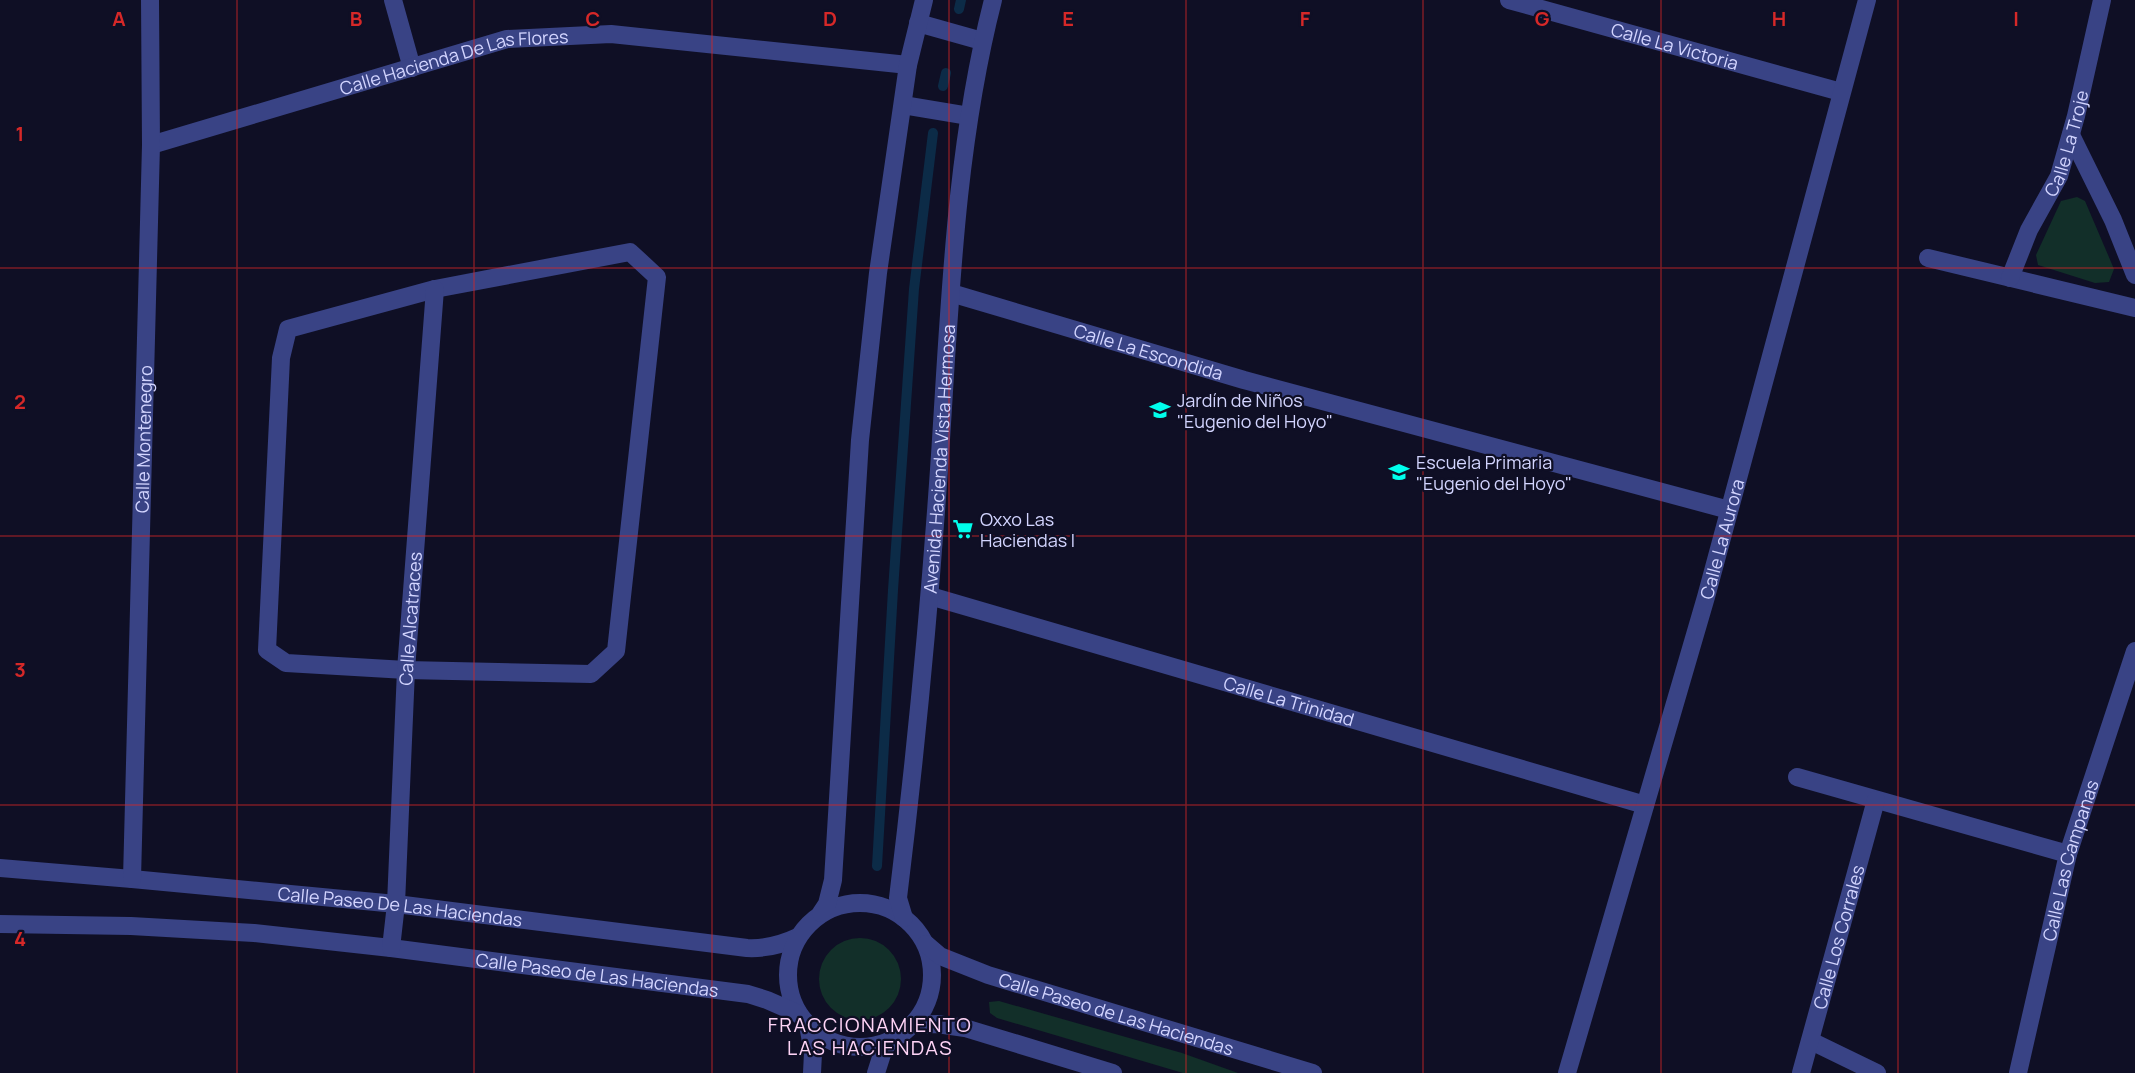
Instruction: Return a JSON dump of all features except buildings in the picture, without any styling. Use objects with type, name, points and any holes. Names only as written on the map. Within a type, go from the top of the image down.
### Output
[{"type":"street","name":"Calle Montenegro","points":[[132,879],[151,144],[150,0]]},
{"type":"street","points":[[393,0],[412,68]]},
{"type":"street","points":[[821,913],[830,894],[833,880],[860,440],[878,273],[908,65],[924,0]]},
{"type":"street","name":"Avenida Hacienda Vista Hermosa","points":[[904,918],[898,898],[930,596],[951,293],[969,116],[982,41],[993,0]]},
{"type":"street","name":"Calle La Victoria","points":[[1509,0],[1561,7],[1841,92]]},
{"type":"street","name":"Calle La Aurora","points":[[1567,1073],[1706,597],[1867,0]]},
{"type":"street","name":"Calle La Troje","points":[[2010,278],[2029,230],[2059,176],[2071,135],[2102,0]]},
{"type":"street","points":[[918,23],[982,41]]},
{"type":"street","name":"Calle Hacienda De Las Flores","points":[[151,144],[507,39],[611,34],[908,65]]},
{"type":"street","points":[[903,105],[969,116]]},
{"type":"street","points":[[2071,135],[2113,220],[2135,275]]},
{"type":"street","points":[[630,252],[657,277],[616,651],[591,674],[406,670],[286,663],[267,650],[280,358],[288,329],[435,289],[630,252]]},
{"type":"street","points":[[1928,258],[2135,308]]},
{"type":"street","name":"Calle Alcatraces","points":[[391,948],[396,904],[406,670],[435,289]]},
{"type":"street","name":"Calle La Escondida","points":[[951,293],[1255,384],[1729,510]]},
{"type":"street","name":"Calle La Trinidad","points":[[930,596],[1645,806]]},
{"type":"street","name":"Calle Las Campanas","points":[[2018,1073],[2068,854],[2135,651]]},
{"type":"street","points":[[1797,777],[2068,854]]},
{"type":"street","name":"Calle Los Corrales","points":[[1801,1073],[1876,800]]},
{"type":"street","name":"Calle Paseo De Las Haciendas","points":[[0,868],[396,904],[747,948],[765,949],[798,937]]},
{"type":"street","points":[[803,1020],[835,1043],[857,1048],[882,1044],[903,1033],[920,1015],[930,993],[932,968],[926,944],[912,924],[892,909],[869,902],[845,903],[821,913],[798,937],[793,946],[788,969],[789,992],[803,1020],[813,1053],[812,1073]]},
{"type":"street","points":[[0,924],[131,926],[254,933],[391,948]]},
{"type":"street","name":"Calle Paseo de Las Haciendas","points":[[926,944],[940,956],[988,975],[1313,1073]]},
{"type":"street","name":"Calle Paseo de Las Haciendas","points":[[391,948],[748,994],[767,1000],[803,1020]]},
{"type":"street","points":[[910,1025],[938,1024],[964,1028],[1113,1073]]},
{"type":"street","points":[[876,1073],[889,1041]]},
{"type":"street","points":[[1811,1041],[1877,1073]]},
{"type":"green space","points":[[2077,197],[2085,201],[2114,269],[2109,282],[2095,283],[2038,265],[2036,255],[2061,201]]},
{"type":"green space","points":[[852,938],[868,938],[883,945],[894,956],[901,971],[898,995],[889,1008],[868,1020],[852,1020],[837,1013],[826,1002],[819,987],[819,971],[826,956],[837,945]]},
{"type":"green space","points":[[999,1001],[1182,1053],[1238,1073],[1183,1073],[997,1018],[990,1013],[989,1002]]},
{"type":"waterway","points":[[959,9],[961,0]]},
{"type":"waterway","points":[[943,86],[946,73]]},
{"type":"waterway","points":[[877,866],[914,289],[933,133]]},
{"type":"place","name":"Jardín de Niños \"Eugenio del Hoyo\"","points":[[1160,410]]},
{"type":"place","name":"Escuela Primaria \"Eugenio del Hoyo\"","points":[[1399,472]]},
{"type":"place","name":"Oxxo Las Haciendas I","points":[[963,529]]},
{"type":"district","name":"FRACCIONAMIENTO LAS HACIENDAS","points":[[870,1036]]}]
